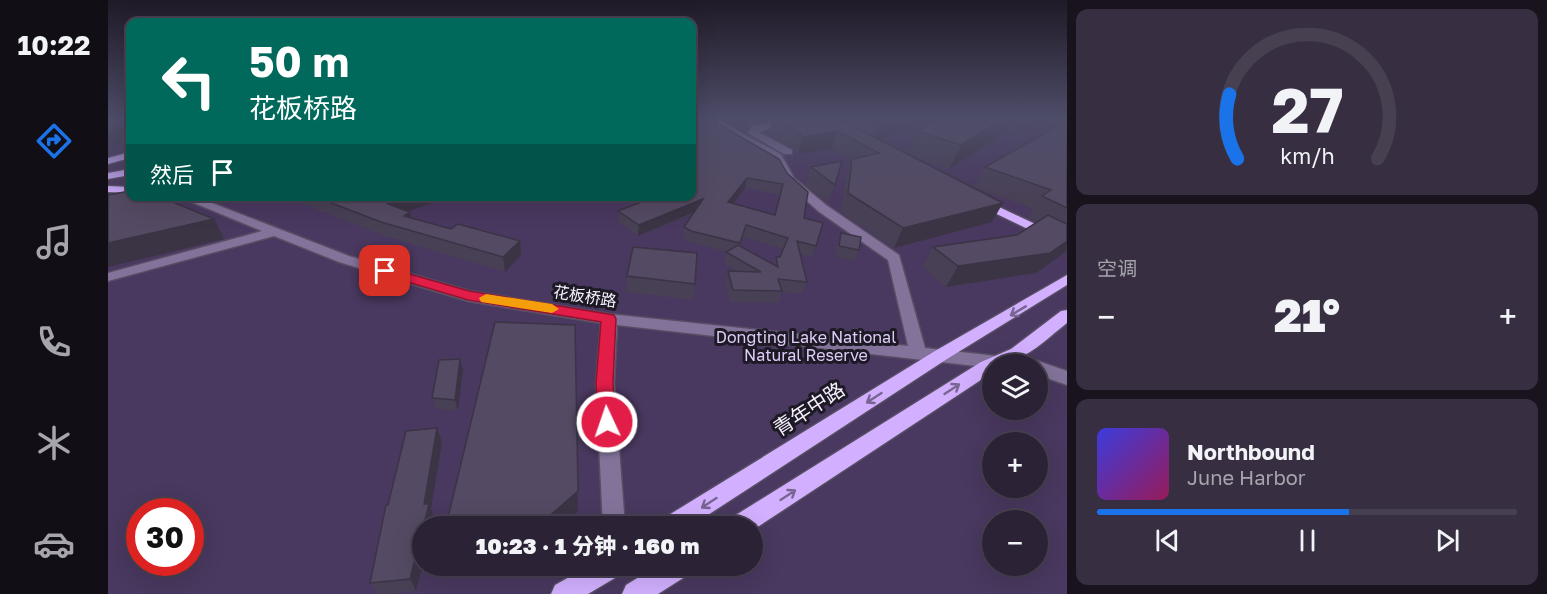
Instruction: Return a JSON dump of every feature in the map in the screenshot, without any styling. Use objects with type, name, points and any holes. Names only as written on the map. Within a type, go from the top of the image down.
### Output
[{"type":"main road","points":[[108,160],[126,156]]},
{"type":"main road","points":[[108,174],[126,171]]},
{"type":"main road","points":[[108,189],[126,190]]},
{"type":"main road","points":[[967,196],[1067,244]]},
{"type":"main road","name":"青年中路","points":[[688,516],[941,355],[1067,279]]},
{"type":"main road","points":[[1016,354],[1067,315]]},
{"type":"main road","points":[[755,516],[982,370]]},
{"type":"main road","points":[[564,594],[591,576]]},
{"type":"main road","points":[[635,594],[663,576]]},
{"type":"street","points":[[758,146],[777,156],[790,180],[822,208],[894,258],[918,352]]},
{"type":"street","points":[[777,146],[788,152]]},
{"type":"street","name":"花板桥路","points":[[196,201],[344,259],[468,296],[609,319],[982,360]]},
{"type":"street","points":[[108,277],[274,232]]},
{"type":"street","points":[[609,319],[605,383],[613,516]]},
{"type":"street","points":[[1048,371],[1067,378]]},
{"type":"green space","name":"Dongting Lake National Natural Reserve","points":[[108,146],[126,146],[126,201],[696,201],[696,146],[1067,146],[1067,594],[108,594]]},
{"type":"building","points":[[696,146],[756,146],[779,159],[787,173],[808,192],[804,218],[823,223],[816,246],[797,241],[807,282],[778,279],[782,291],[733,290],[728,271],[761,272],[726,252],[738,245],[778,267],[776,257],[780,257],[788,238],[746,225],[740,243],[691,231],[684,227],[703,199],[639,225],[618,211],[644,201],[696,201]],"holes":[[[747,178],[783,184],[775,215],[728,202]]]},
{"type":"building","points":[[865,146],[891,146],[1003,203],[903,228],[848,193],[852,159],[879,153]]},
{"type":"building","points":[[1023,146],[1067,146],[1067,208],[1042,196],[1051,190],[985,167]]},
{"type":"building","points":[[842,161],[835,185],[811,167]]},
{"type":"building","points":[[126,192],[126,201],[170,201],[214,219],[108,243],[108,195]]},
{"type":"building","points":[[326,201],[396,201],[388,204],[410,212],[404,216],[451,229],[458,224],[520,241],[503,257],[381,222]]},
{"type":"building","points":[[1048,215],[1067,224],[1067,241],[1050,253],[958,266],[933,247],[1017,235]]},
{"type":"building","points":[[841,233],[861,237],[859,250],[839,246]]},
{"type":"building","points":[[633,247],[697,253],[695,284],[627,276]]},
{"type":"building","points":[[495,322],[575,325],[578,491],[549,516],[448,516]]},
{"type":"building","points":[[460,359],[455,400],[432,398],[439,360]]},
{"type":"building","points":[[437,428],[424,504],[429,504],[426,516],[412,516],[410,579],[370,583],[386,505],[388,505],[406,431]]},
{"type":"slow traffic","points":[[486,298],[552,309]]},
{"type":"route","points":[[385,271],[468,296],[609,319],[605,383],[607,422]]}]
